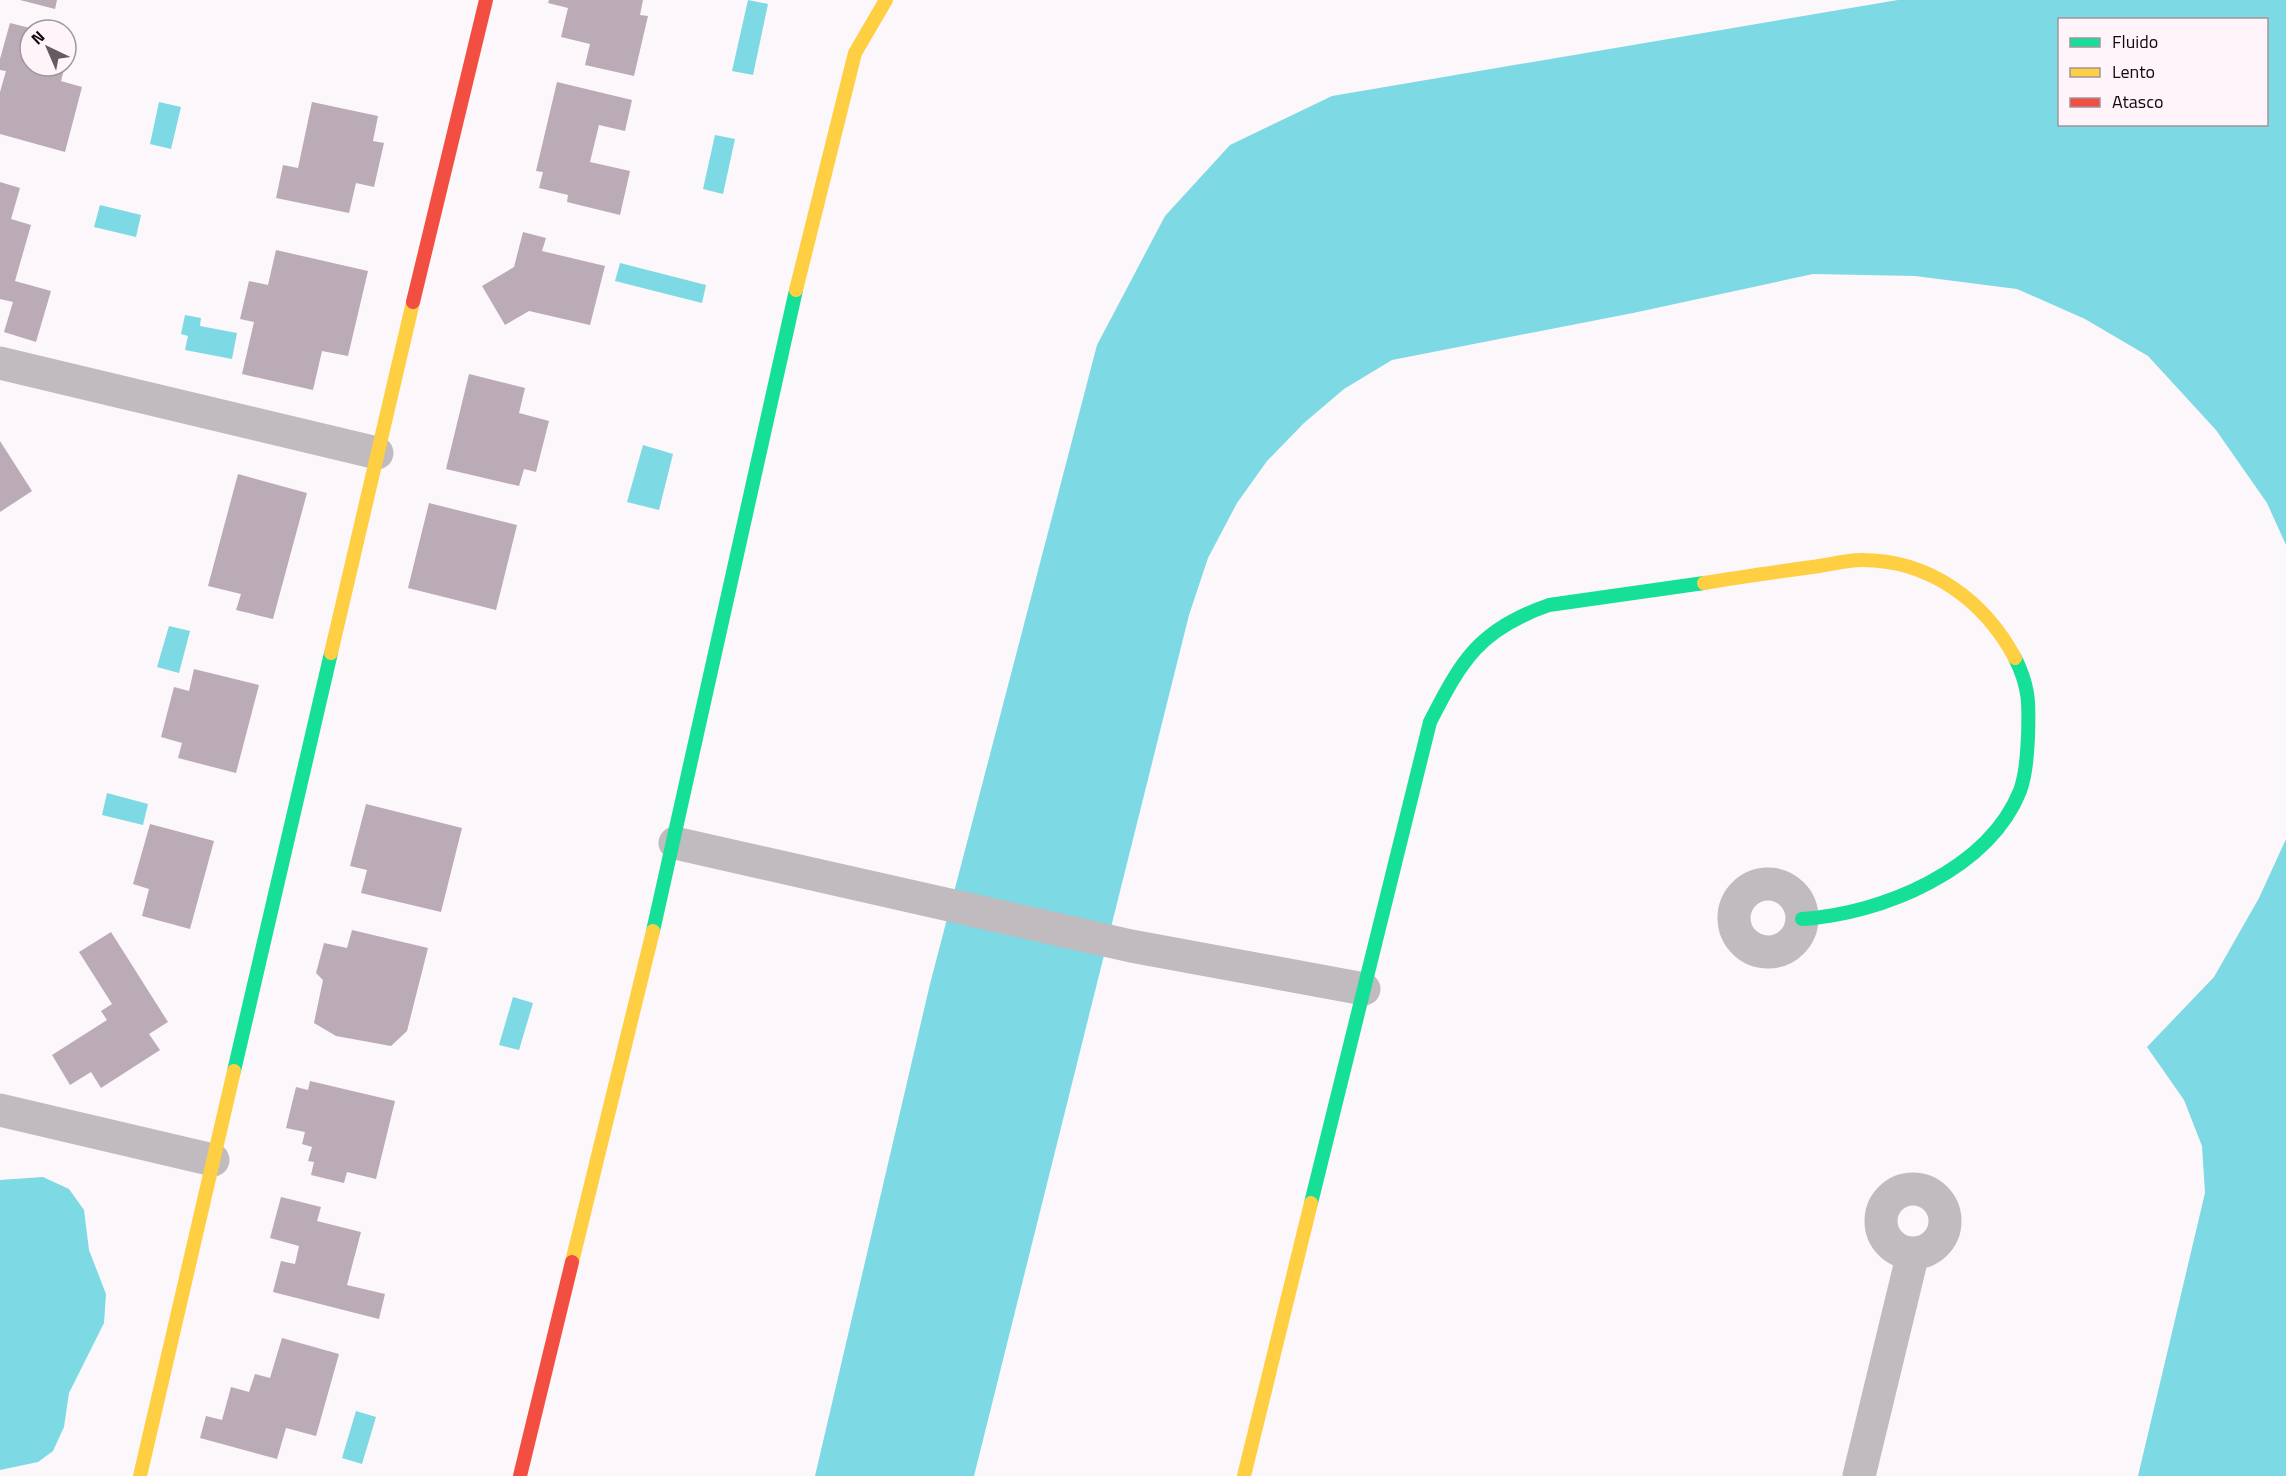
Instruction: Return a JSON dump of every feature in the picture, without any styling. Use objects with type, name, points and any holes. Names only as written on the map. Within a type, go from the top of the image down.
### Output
[{"type":"street","points":[[140,1476],[377,453],[486,0]]},
{"type":"street","points":[[520,1476],[675,843],[744,516],[818,192],[855,54],[886,0]]},
{"type":"street","points":[[0,363],[377,453]]},
{"type":"street","points":[[1244,1476],[1430,722],[1452,678],[1475,645],[1520,614],[1550,605],[1861,560],[1894,561],[1928,572],[1965,592],[1993,623],[2017,660],[2030,702],[2028,746],[2019,792],[1996,831],[1970,857],[1947,874],[1871,905],[1826,918],[1802,919]]},
{"type":"street","points":[[675,843],[1131,946],[1364,989]]},
{"type":"street","points":[[0,1110],[213,1160]]},
{"type":"street","points":[[1859,1476],[1913,1253]]},
{"type":"water","points":[[748,0],[768,4],[753,75],[732,71]]},
{"type":"water","points":[[1898,0],[2286,0],[2286,545],[2267,503],[2216,430],[2148,356],[2085,319],[2017,289],[1915,276],[1813,274],[1633,313],[1392,360],[1344,389],[1304,423],[1267,461],[1237,503],[1208,558],[1189,615],[974,1476],[815,1476],[930,984],[1097,345],[1165,216],[1230,145],[1332,96]]},
{"type":"water","points":[[159,102],[181,107],[171,149],[150,144]]},
{"type":"water","points":[[715,135],[735,139],[723,194],[703,189]]},
{"type":"water","points":[[100,205],[141,215],[136,237],[94,227]]},
{"type":"water","points":[[620,263],[706,285],[702,303],[615,281]]},
{"type":"water","points":[[185,315],[201,318],[200,326],[237,333],[232,359],[185,350],[188,336],[181,334]]},
{"type":"water","points":[[643,445],[673,454],[659,510],[627,502]]},
{"type":"water","points":[[169,626],[190,631],[179,673],[157,667]]},
{"type":"water","points":[[107,793],[148,804],[143,825],[102,815]]},
{"type":"water","points":[[2286,839],[2286,1476],[2138,1476],[2205,1193],[2202,1146],[2184,1100],[2147,1047],[2214,977],[2259,898]]},
{"type":"water","points":[[513,997],[533,1003],[519,1050],[499,1045]]},
{"type":"water","points":[[43,1177],[69,1189],[84,1210],[89,1250],[106,1294],[104,1323],[69,1393],[64,1427],[53,1451],[38,1462],[0,1470],[0,1180]]},
{"type":"water","points":[[356,1411],[376,1417],[362,1464],[342,1458]]},
{"type":"building","points":[[20,0],[57,0],[55,9]]},
{"type":"building","points":[[549,0],[643,0],[640,15],[648,16],[634,76],[585,65],[590,44],[561,37],[568,8],[548,3]]},
{"type":"building","points":[[10,23],[18,25],[18,78],[62,78],[61,81],[82,87],[65,152],[0,134],[0,92],[6,71],[0,70],[0,59]]},
{"type":"building","points":[[557,82],[632,100],[625,131],[599,125],[590,162],[630,171],[620,215],[567,202],[568,195],[539,188],[543,172],[536,171]]},
{"type":"building","points":[[312,102],[378,116],[373,141],[384,143],[374,187],[356,183],[349,213],[276,198],[283,165],[298,168]]},
{"type":"building","points":[[0,182],[20,188],[11,219],[31,225],[15,281],[51,291],[36,342],[4,332],[13,302],[0,299]]},
{"type":"building","points":[[523,232],[546,238],[542,251],[605,266],[590,325],[529,311],[505,325],[482,286],[514,267]]},
{"type":"building","points":[[276,250],[368,271],[348,356],[322,351],[313,390],[242,374],[254,322],[240,319],[249,281],[268,285]]},
{"type":"building","points":[[469,374],[525,388],[519,413],[549,421],[536,472],[524,469],[519,486],[446,469]]},
{"type":"building","points":[[0,441],[32,491],[0,512]]},
{"type":"building","points":[[238,474],[307,493],[273,619],[236,610],[241,594],[208,586]]},
{"type":"building","points":[[429,503],[517,525],[496,610],[408,588]]},
{"type":"building","points":[[194,669],[259,685],[236,773],[178,758],[182,743],[161,737],[174,687],[189,691]]},
{"type":"building","points":[[366,804],[462,828],[441,912],[361,893],[367,870],[350,866]]},
{"type":"building","points":[[150,824],[214,841],[190,929],[142,916],[149,889],[133,884]]},
{"type":"building","points":[[352,930],[428,948],[407,1031],[391,1046],[336,1036],[314,1023],[323,980],[316,973],[324,943],[347,948]]},
{"type":"building","points":[[111,932],[168,1022],[149,1034],[160,1050],[101,1088],[91,1072],[70,1085],[52,1055],[107,1020],[101,1011],[112,1004],[79,952]]},
{"type":"building","points":[[310,1081],[395,1101],[376,1179],[347,1172],[344,1183],[311,1175],[314,1162],[308,1161],[312,1147],[302,1144],[305,1132],[286,1128],[296,1087],[308,1090]]},
{"type":"building","points":[[281,1197],[321,1207],[317,1221],[361,1232],[347,1285],[385,1294],[379,1319],[273,1292],[281,1261],[295,1264],[299,1246],[270,1238]]},
{"type":"building","points":[[282,1338],[339,1354],[316,1436],[286,1428],[277,1459],[200,1438],[206,1416],[222,1420],[231,1387],[249,1392],[255,1374],[270,1378]]},
{"type":"traffic: fast","points":[[653,931],[796,290]]},
{"type":"traffic: fast","points":[[1311,1203],[1430,722],[1452,681],[1489,636],[1525,614],[1549,605],[1704,583]]},
{"type":"traffic: fast","points":[[234,1071],[331,653]]},
{"type":"traffic: fast","points":[[1802,919],[1865,908],[1929,883],[1958,865],[1984,844],[2005,819],[2022,785],[2028,744],[2028,697],[2024,678],[2015,658]]},
{"type":"traffic: slow","points":[[796,290],[855,53],[886,0]]},
{"type":"traffic: slow","points":[[331,653],[413,302]]},
{"type":"traffic: slow","points":[[1704,583],[1856,560],[1887,562],[1910,567],[1952,587],[1971,602],[2002,637],[2015,658]]},
{"type":"traffic: slow","points":[[572,1262],[653,931]]},
{"type":"traffic: slow","points":[[140,1476],[234,1071]]},
{"type":"traffic: slow","points":[[1244,1476],[1311,1203]]},
{"type":"traffic: jam","points":[[413,302],[486,0]]},
{"type":"traffic: jam","points":[[520,1476],[572,1262]]}]
